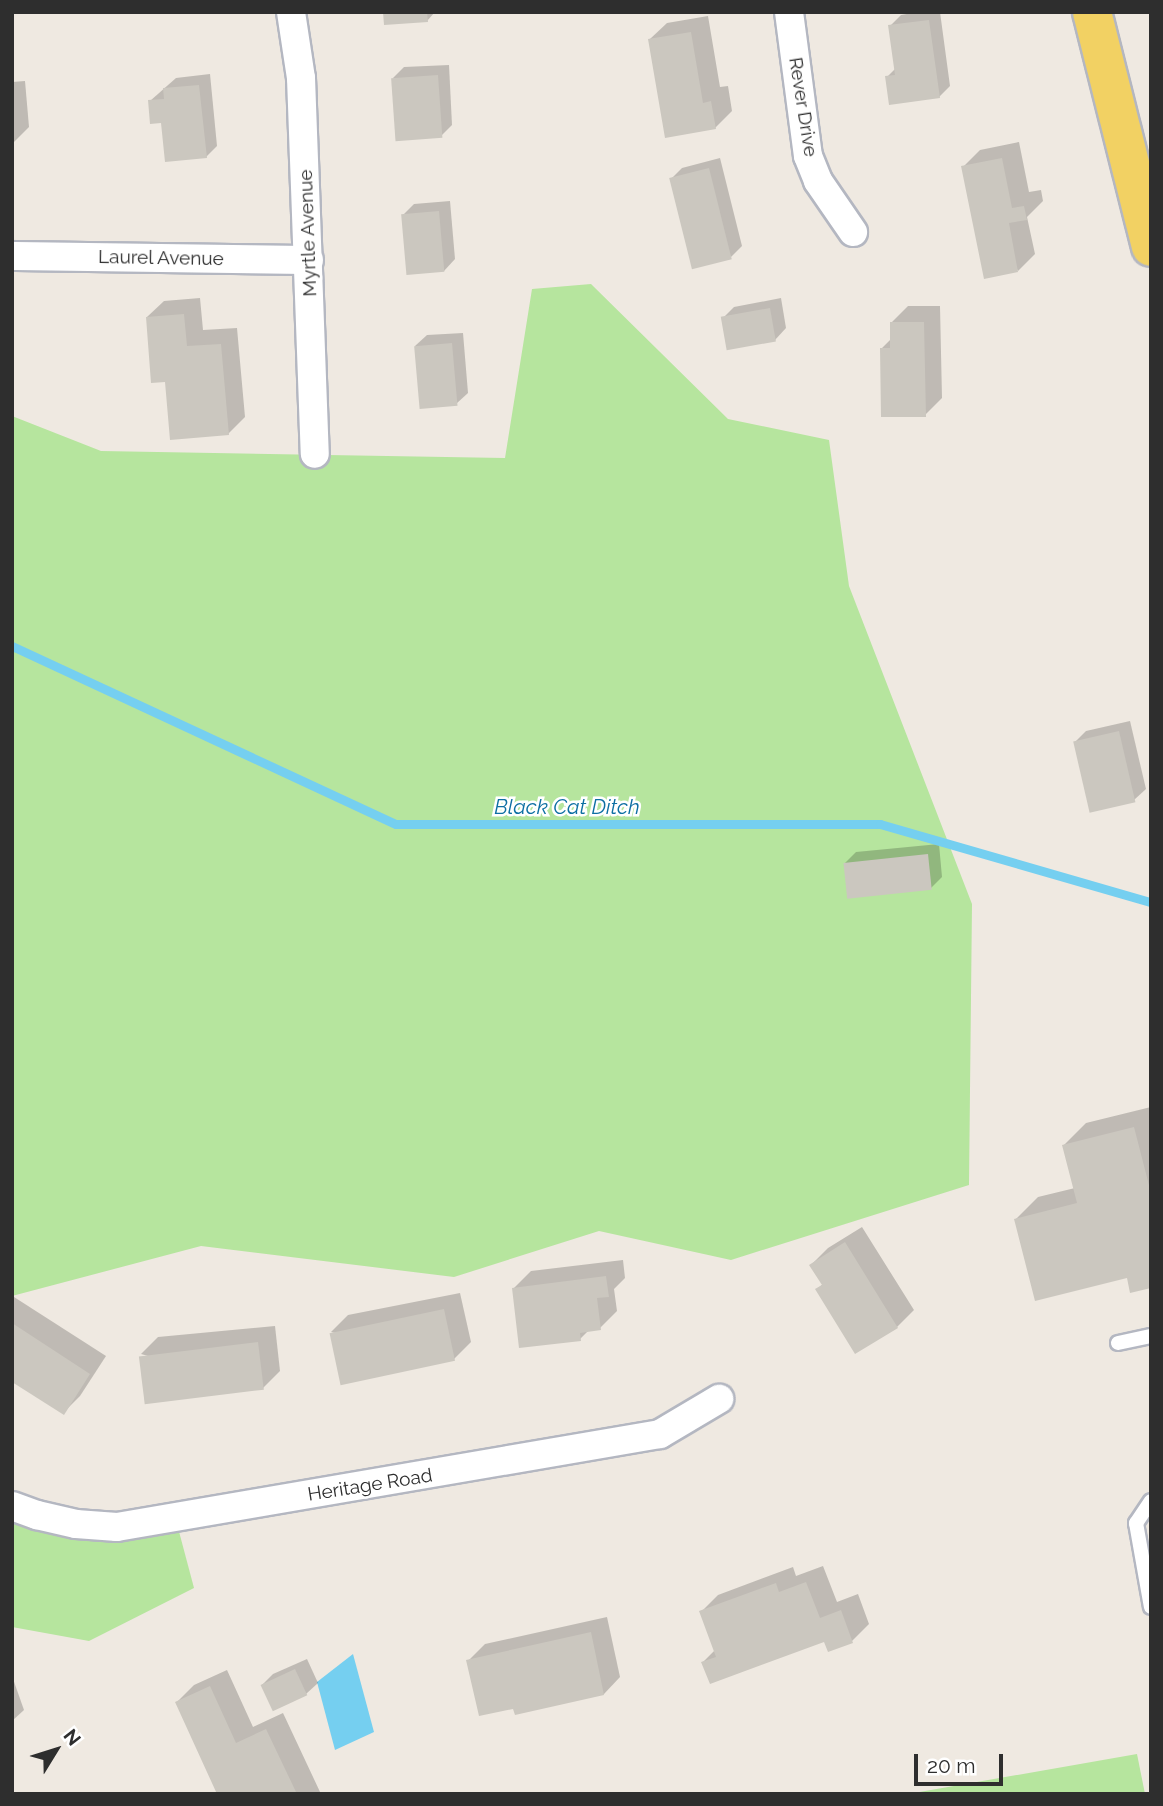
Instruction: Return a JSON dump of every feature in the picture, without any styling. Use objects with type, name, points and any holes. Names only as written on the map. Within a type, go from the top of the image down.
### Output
[{"type":"main road","points":[[1092,12],[1151,247]]},
{"type":"street","name":"Myrtle Avenue","points":[[290,12],[302,78],[315,454]]},
{"type":"street","name":"Rever Drive","points":[[789,12],[808,156],[818,181],[853,232]]},
{"type":"street","name":"Laurel Avenue","points":[[12,256],[309,260]]},
{"type":"street","name":"Heritage Road","points":[[12,1506],[76,1524],[117,1527],[660,1434],[719,1399]]},
{"type":"lane","points":[[1118,1343],[1151,1336]]},
{"type":"lane","points":[[1151,1500],[1136,1522],[1151,1607]]},
{"type":"green space","points":[[591,284],[728,419],[829,440],[849,586],[972,904],[969,1185],[731,1260],[599,1231],[454,1277],[201,1246],[12,1296],[12,416],[101,451],[505,458],[532,289]]},
{"type":"green space","points":[[12,1503],[177,1524],[194,1588],[89,1641],[12,1627]]},
{"type":"green space","points":[[1137,1754],[1145,1794],[908,1794]]},
{"type":"water","points":[[353,1654],[374,1732],[335,1750],[317,1682]]},
{"type":"building","points":[[383,12],[427,12],[428,22],[384,25]]},
{"type":"building","points":[[929,20],[940,98],[889,105],[885,76],[895,75],[888,25]]},
{"type":"building","points":[[691,32],[703,103],[711,101],[716,129],[665,138],[648,39]]},
{"type":"building","points":[[438,75],[442,138],[396,141],[391,78]]},
{"type":"building","points":[[199,85],[207,158],[165,162],[161,123],[150,124],[148,100],[164,99],[163,88]]},
{"type":"building","points":[[1002,158],[1012,208],[1024,206],[1027,220],[1009,223],[1018,272],[984,279],[961,166]]},
{"type":"building","points":[[709,168],[732,259],[692,269],[669,178]]},
{"type":"building","points":[[439,211],[444,272],[406,275],[401,214]]},
{"type":"building","points":[[770,308],[776,341],[727,350],[721,317]]},
{"type":"building","points":[[184,314],[187,346],[221,344],[229,435],[170,440],[165,382],[151,383],[146,317]]},
{"type":"building","points":[[890,322],[924,322],[926,417],[881,417],[880,348],[890,348]]},
{"type":"building","points":[[452,343],[457,406],[420,409],[414,346]]},
{"type":"building","points":[[1119,731],[1135,802],[1090,813],[1073,742]]},
{"type":"building","points":[[928,854],[932,890],[847,899],[843,863]]},
{"type":"building","points":[[1134,1127],[1151,1193],[1151,1288],[1130,1293],[1127,1278],[1035,1301],[1014,1219],[1077,1203],[1062,1145]]},
{"type":"building","points":[[845,1242],[898,1328],[855,1354],[815,1289],[822,1285],[809,1265]]},
{"type":"building","points":[[606,1276],[609,1297],[597,1298],[601,1330],[580,1333],[581,1341],[519,1348],[512,1288]]},
{"type":"building","points":[[444,1309],[455,1361],[341,1385],[330,1333]]},
{"type":"building","points":[[12,1323],[90,1374],[64,1415],[12,1382]]},
{"type":"building","points":[[258,1342],[264,1390],[145,1404],[139,1357]]},
{"type":"building","points":[[806,1582],[820,1618],[841,1610],[853,1643],[828,1652],[824,1642],[710,1684],[701,1662],[716,1657],[699,1611],[776,1583],[779,1592]]},
{"type":"building","points":[[591,1632],[604,1695],[515,1715],[513,1709],[479,1716],[466,1660]]},
{"type":"building","points":[[295,1669],[307,1695],[273,1711],[261,1685]]},
{"type":"building","points":[[210,1686],[236,1743],[266,1729],[297,1794],[217,1794],[175,1702]]},
{"type":"waterway","name":"Black Cat Ditch","points":[[12,646],[396,824],[880,824],[1151,902]]}]
